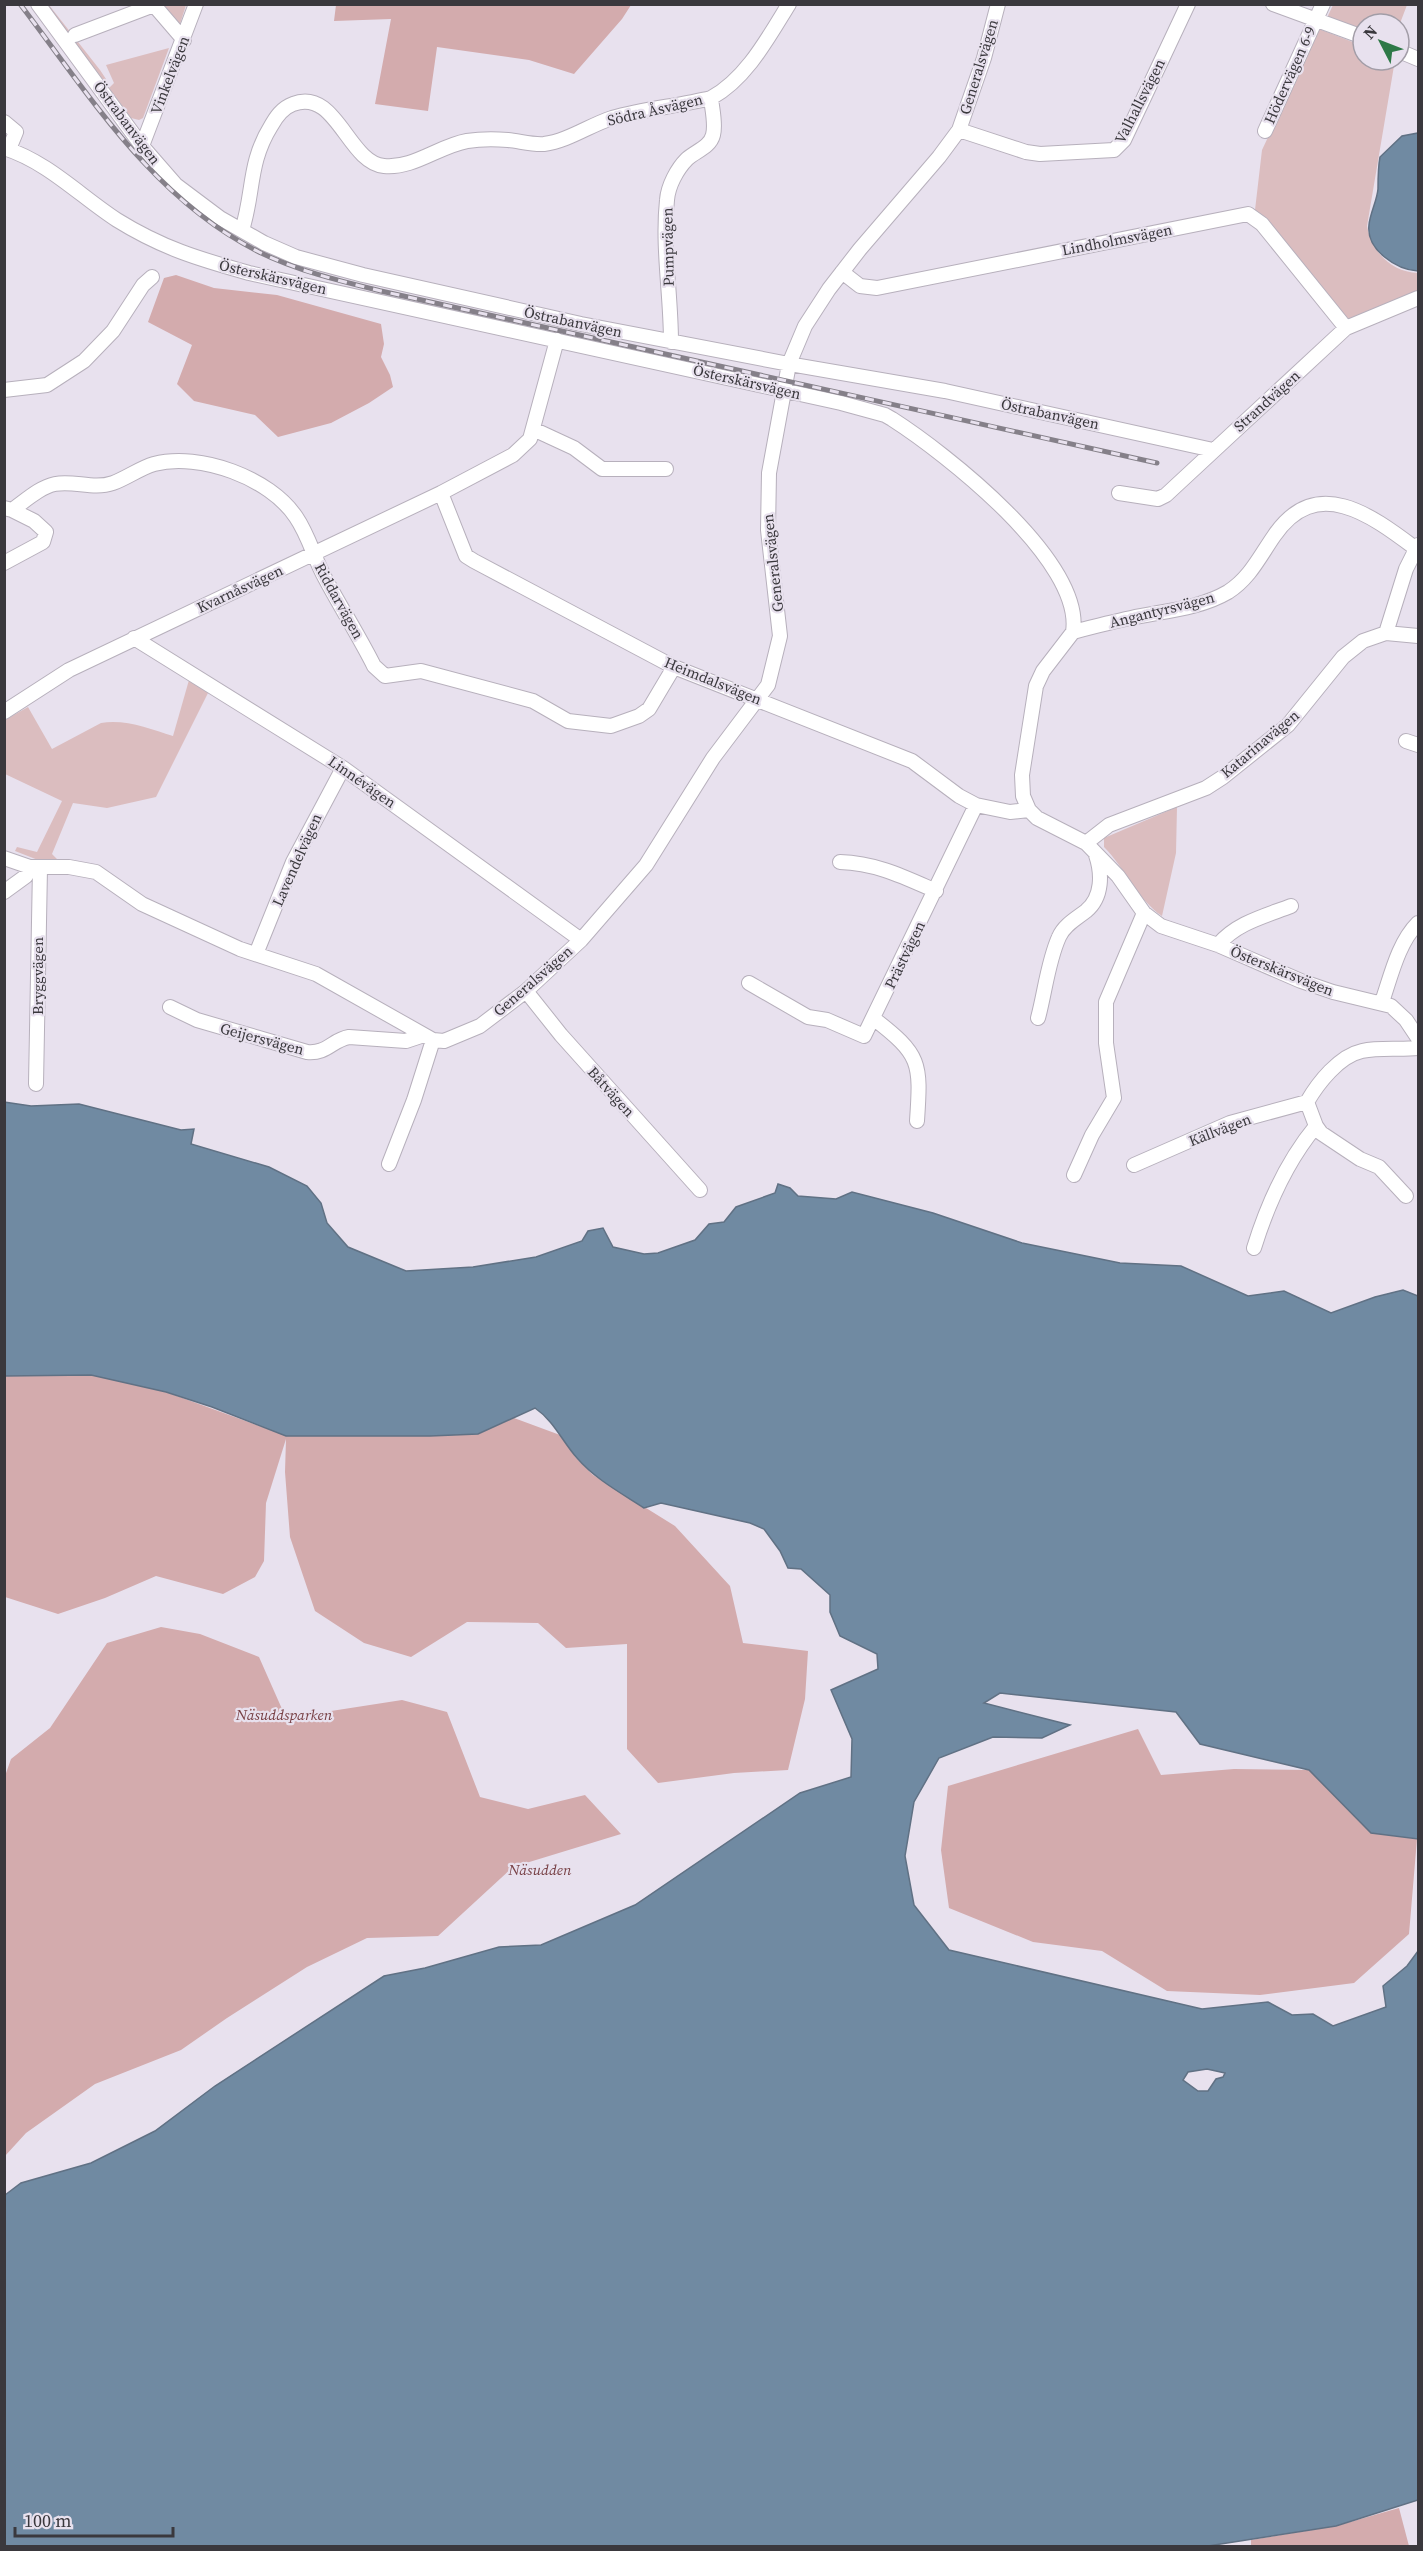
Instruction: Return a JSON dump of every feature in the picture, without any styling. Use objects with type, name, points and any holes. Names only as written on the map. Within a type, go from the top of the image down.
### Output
[{"type":"street","name":"Östrabanvägen","points":[[38,4],[142,146],[176,184],[197,202],[242,230],[296,257],[354,273],[671,342],[945,391],[1213,450]]},
{"type":"street","name":"Vinkelvägen","points":[[142,146],[196,4]]},
{"type":"street","name":"Södra Åsvägen","points":[[242,230],[253,167],[260,145],[278,115],[293,103],[312,103],[322,107],[367,159],[383,166],[404,163],[466,141],[505,140],[542,144],[554,142],[611,119],[711,98],[730,86],[739,76],[789,4]]},
{"type":"street","name":"Generalsvägen","points":[[428,1037],[444,1041],[480,1026],[526,991],[580,940],[646,865],[734,727],[768,685],[780,636],[770,560],[767,510],[770,462],[789,364],[805,326],[842,272],[959,130],[984,58],[998,4]]},
{"type":"street","name":"Valhallsvägen","points":[[959,130],[993,143],[1033,153],[1114,150],[1124,140],[1188,4]]},
{"type":"street","points":[[1273,4],[1351,32]]},
{"type":"street","name":"Hödervägen 6-9","points":[[1265,131],[1323,4]]},
{"type":"street","points":[[75,34],[154,5],[184,40]]},
{"type":"street","name":"Pumpvägen","points":[[671,342],[667,280],[667,200],[670,186],[679,169],[687,159],[710,142],[713,135],[711,98]]},
{"type":"street","points":[[4,122],[16,132],[7,149]]},
{"type":"street","name":"Österskärsvägen","points":[[7,149],[52,173],[124,224],[182,254],[249,273],[841,403],[885,415],[934,450],[999,503],[1032,538],[1068,595],[1073,632]]},
{"type":"street","name":"Lindholmsvägen","points":[[842,272],[860,286],[877,288],[1248,214],[1262,224],[1347,328]]},
{"type":"street","points":[[4,390],[47,385],[84,361],[113,331],[143,285],[152,277]]},
{"type":"street","name":"Strandvägen","points":[[1119,493],[1158,499],[1173,489],[1347,328],[1419,298]]},
{"type":"street","name":"Kvarnåsvägen","points":[[4,712],[69,670],[441,493],[513,455],[530,439],[557,340]]},
{"type":"street","points":[[533,429],[574,448],[602,469],[666,469]]},
{"type":"street","name":"Riddarvägen","points":[[8,509],[54,484],[89,487],[108,485],[153,464],[198,462],[238,474],[272,492],[296,516],[313,554],[374,666],[385,676],[421,671],[533,701],[568,721],[611,726],[639,716],[649,709],[674,667]]},
{"type":"street","name":"Heimdalsvägen","points":[[441,493],[466,556],[674,667],[912,761],[959,796],[976,805],[1010,812],[1029,810]]},
{"type":"street","name":"Angantyrsvägen","points":[[1073,632],[1187,607],[1226,593],[1251,572],[1287,518],[1309,506],[1340,505],[1368,514],[1417,546]]},
{"type":"street","points":[[4,563],[43,542],[46,532],[34,521],[8,509]]},
{"type":"street","points":[[1386,633],[1398,593],[1417,546]]},
{"type":"street","points":[[1029,810],[1023,796],[1022,776],[1036,686],[1043,671],[1073,632]]},
{"type":"street","name":"Katarinavägen","points":[[1090,847],[1109,825],[1206,788],[1223,777],[1288,724],[1344,657],[1363,641],[1386,633],[1419,636]]},
{"type":"street","name":"Linnévägen","points":[[134,638],[343,768],[580,940]]},
{"type":"street","name":"Lavendelvägen","points":[[256,954],[293,862],[343,768]]},
{"type":"street","name":"Prästvägen","points":[[749,983],[808,1017],[827,1020],[864,1036],[976,805]]},
{"type":"street","name":"Österskärsvägen","points":[[1029,810],[1037,818],[1090,847],[1118,876],[1144,913],[1161,926],[1218,945],[1301,981],[1333,992],[1382,1002],[1399,1012],[1419,1038]]},
{"type":"street","points":[[1038,1018],[1060,933],[1089,909],[1096,899],[1101,869],[1090,847]]},
{"type":"street","points":[[4,858],[35,867],[69,867],[96,872],[142,904],[256,954],[316,974],[428,1037],[414,1100],[389,1164]]},
{"type":"street","points":[[840,862],[861,862],[881,867],[936,891]]},
{"type":"street","points":[[4,892],[35,867]]},
{"type":"street","name":"Bryggvägen","points":[[35,867],[36,1084]]},
{"type":"street","name":"Österskärsvägen","points":[[1218,945],[1228,933],[1253,920],[1291,906]]},
{"type":"street","points":[[1074,1175],[1092,1135],[1114,1098],[1106,1043],[1106,1002],[1144,913]]},
{"type":"street","points":[[1382,1002],[1401,949],[1409,934],[1419,923]]},
{"type":"street","name":"Båtvägen","points":[[526,991],[572,1048],[700,1190]]},
{"type":"street","name":"Geijersvägen","points":[[170,1007],[203,1023],[307,1052],[317,1053],[342,1038],[350,1037],[406,1041],[428,1037]]},
{"type":"street","points":[[873,1018],[898,1038],[914,1058],[920,1077],[917,1121]]},
{"type":"street","points":[[1406,1196],[1379,1167],[1350,1153],[1321,1133],[1307,1102],[1312,1093],[1335,1068],[1357,1052],[1419,1048]]},
{"type":"street","name":"Källvägen","points":[[1134,1165],[1230,1123],[1307,1102]]},
{"type":"street","points":[[1254,1248],[1262,1221],[1273,1198],[1307,1137],[1316,1126]]},
{"type":"shaded area","points":[[45,5],[49,5],[100,70],[106,79],[105,82]]},
{"type":"shaded area","points":[[163,5],[186,5],[180,24]]},
{"type":"shaded area","points":[[1333,5],[1407,5],[1404,12],[1351,12],[1351,29],[1326,20]]},
{"type":"shaded area","points":[[1319,29],[1351,41],[1351,72],[1393,72],[1367,226],[1373,244],[1384,259],[1399,269],[1418,273],[1418,294],[1351,320],[1342,314],[1255,210],[1262,150]]},
{"type":"shaded area","points":[[169,48],[143,118],[139,120],[131,118],[109,88],[114,83],[106,65]]},
{"type":"shaded area","points":[[189,680],[209,691],[156,797],[107,808],[73,803],[52,854],[57,859],[38,860],[15,851],[17,847],[37,852],[62,801],[5,774],[5,720],[28,707],[52,749],[101,723],[110,722],[147,728],[173,736]]},
{"type":"shaded area","points":[[1177,807],[1176,853],[1162,916],[1145,901],[1104,847],[1104,838]]},
{"type":"green space","points":[[336,4],[631,5],[622,19],[574,74],[529,60],[437,47],[428,111],[375,104],[391,19],[334,21]]},
{"type":"green space","points":[[176,275],[214,288],[277,295],[381,324],[384,344],[381,357],[393,387],[331,423],[278,437],[255,415],[194,401],[177,384],[192,345],[148,322],[164,278]]},
{"type":"green space","points":[[91,1375],[166,1392],[287,1436],[478,1434],[514,1418],[560,1435],[576,1458],[593,1475],[675,1526],[730,1586],[743,1643],[808,1651],[805,1699],[788,1770],[734,1773],[658,1783],[627,1749],[627,1644],[566,1648],[538,1623],[467,1622],[411,1657],[364,1643],[315,1611],[290,1537],[285,1472],[286,1439],[266,1503],[264,1561],[255,1577],[223,1594],[156,1576],[105,1598],[58,1614],[5,1597],[4,1376]]},
{"type":"green space","name":"Näsuddsparken","points":[[161,1627],[200,1634],[259,1657],[286,1718],[402,1700],[447,1712],[480,1797],[528,1809],[585,1795],[621,1834],[513,1867],[438,1936],[367,1938],[307,1967],[181,2050],[95,2084],[26,2133],[5,2156],[5,1776],[11,1759],[50,1728],[107,1643]]},
{"type":"green space","points":[[1138,1729],[1161,1775],[1234,1769],[1309,1770],[1371,1833],[1417,1839],[1409,1934],[1354,1983],[1260,1995],[1167,1991],[1102,1951],[1033,1942],[949,1908],[941,1850],[948,1786]]},
{"type":"green space","points":[[1399,2508],[1409,2546],[1251,2546],[1251,2540],[1336,2526]]},
{"type":"water","points":[[1418,133],[1418,271],[1401,267],[1385,257],[1372,243],[1369,225],[1377,194],[1380,157],[1402,136]]},
{"type":"water","points":[[4,1102],[31,1106],[79,1104],[181,1130],[194,1129],[191,1144],[269,1167],[307,1186],[321,1203],[327,1223],[348,1247],[406,1271],[473,1267],[536,1257],[582,1241],[588,1231],[603,1228],[613,1247],[644,1254],[658,1253],[695,1240],[709,1224],[724,1222],[736,1207],[775,1193],[778,1184],[790,1188],[798,1196],[836,1199],[852,1192],[933,1213],[1022,1243],[1120,1263],[1181,1266],[1248,1296],[1284,1291],[1331,1313],[1375,1297],[1403,1290],[1418,1296],[1418,1839],[1371,1833],[1309,1770],[1200,1744],[1176,1712],[1000,1693],[984,1703],[1070,1725],[1042,1738],[993,1737],[939,1758],[914,1802],[905,1856],[914,1905],[949,1950],[1202,2009],[1268,2002],[1292,2015],[1313,2014],[1333,2026],[1386,2007],[1383,1986],[1407,1966],[1418,1951],[1418,2500],[1336,2526],[1208,2546],[5,2546],[5,2195],[21,2183],[91,2163],[155,2131],[215,2086],[384,1976],[425,1968],[499,1947],[541,1945],[635,1905],[800,1793],[851,1777],[852,1739],[831,1690],[878,1669],[877,1654],[840,1636],[830,1612],[830,1595],[801,1569],[788,1568],[780,1551],[764,1529],[750,1523],[661,1503],[644,1508],[584,1466],[542,1413],[535,1408],[478,1434],[286,1436],[166,1392],[91,1375],[5,1376]],"holes":[[[1207,2069],[1225,2073],[1223,2077],[1216,2079],[1208,2091],[1198,2091],[1183,2080],[1188,2072]]]},
{"type":"railway","points":[[20,4],[98,109],[155,174],[187,204],[221,230],[274,259],[319,275],[381,291],[1157,463]]},
{"type":"park label","name":"Näsudden","points":[[540,1870]]}]
